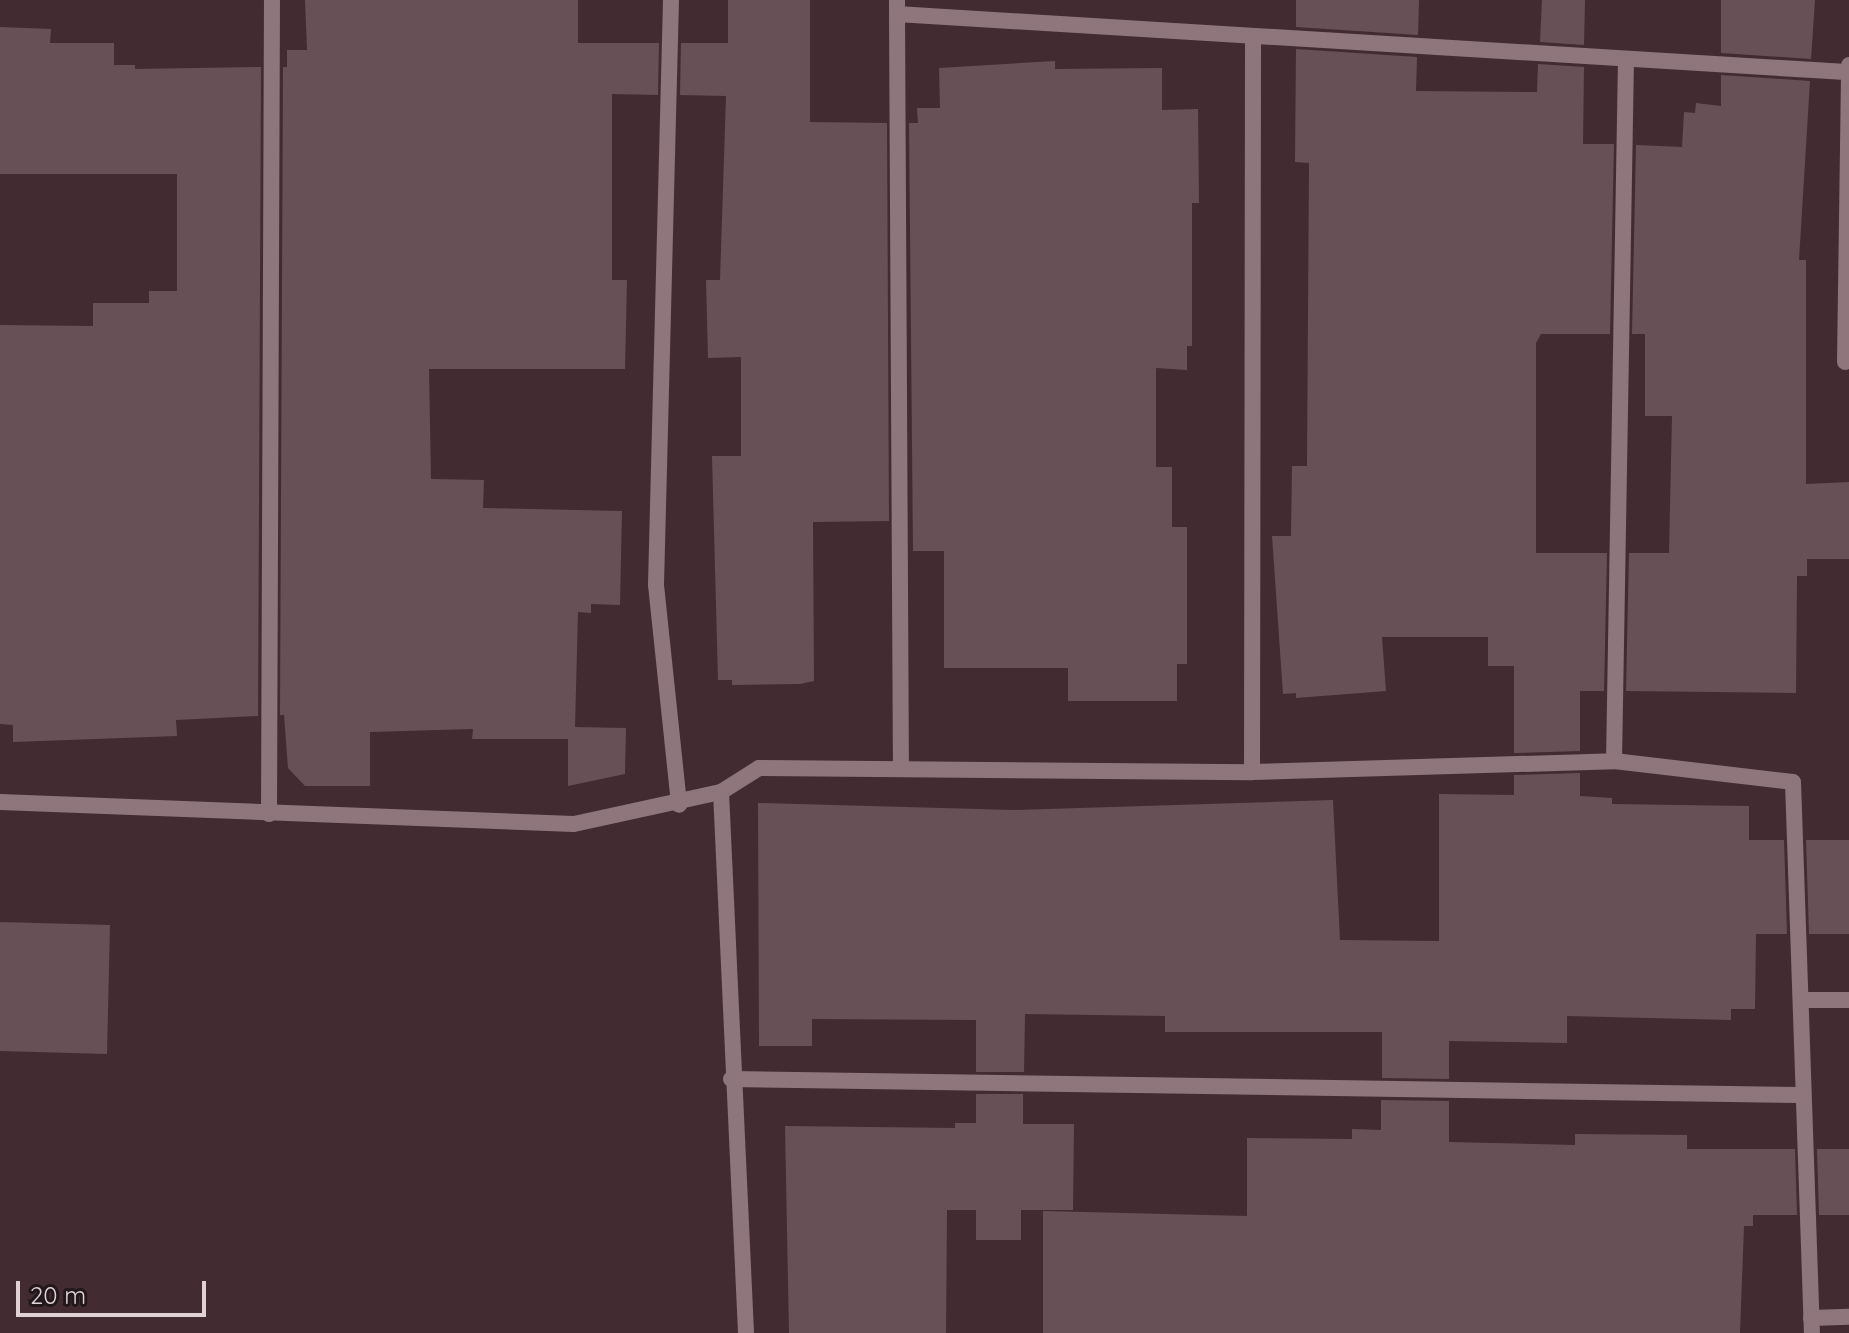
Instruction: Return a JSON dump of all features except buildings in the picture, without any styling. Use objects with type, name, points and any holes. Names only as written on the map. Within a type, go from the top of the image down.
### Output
[{"type":"street","points":[[269,814],[272,0]]},
{"type":"street","points":[[671,0],[656,585],[679,805]]},
{"type":"street","points":[[901,769],[897,7],[1253,36],[1626,59],[1848,68],[1845,362]]},
{"type":"street","points":[[1252,772],[1253,36]]},
{"type":"street","points":[[1614,761],[1626,59]]},
{"type":"street","points":[[0,802],[574,824],[679,805],[721,792],[759,768],[1252,772],[1614,761],[1793,782],[1801,1000],[1800,1095],[1811,1326],[1849,1317]]},
{"type":"street","points":[[721,792],[731,1079],[746,1333]]},
{"type":"street","points":[[1801,1000],[1849,1000]]},
{"type":"street","points":[[731,1079],[1800,1095]]}]
